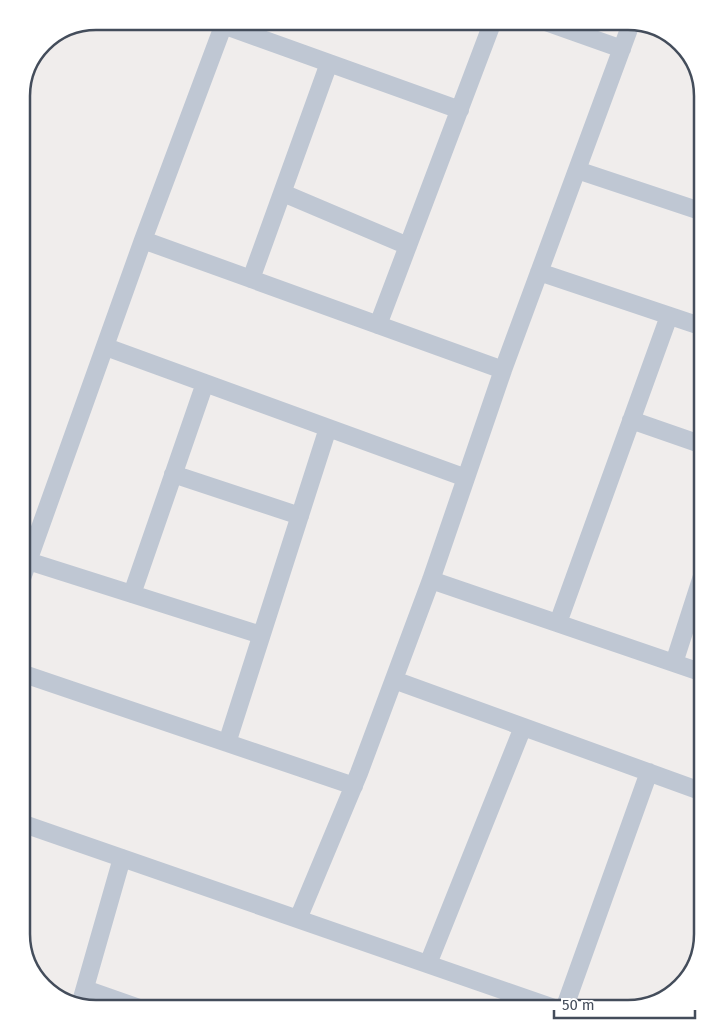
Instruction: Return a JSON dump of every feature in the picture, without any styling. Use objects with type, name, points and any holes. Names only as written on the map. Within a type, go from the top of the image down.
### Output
[{"type":"street","points":[[30,556],[143,240],[221,30]]},
{"type":"street","points":[[242,30],[460,110]]},
{"type":"street","points":[[378,325],[490,30]]},
{"type":"street","points":[[568,30],[622,49]]},
{"type":"street","points":[[298,919],[354,786],[394,680],[431,580],[503,370],[629,30]]},
{"type":"street","points":[[252,279],[329,63]]},
{"type":"street","points":[[577,170],[694,209]]},
{"type":"street","points":[[282,193],[408,246]]},
{"type":"street","points":[[143,240],[503,370]]},
{"type":"street","points":[[539,272],[694,324]]},
{"type":"street","points":[[558,623],[669,316]]},
{"type":"street","points":[[106,347],[466,478]]},
{"type":"street","points":[[132,594],[205,383]]},
{"type":"street","points":[[631,420],[694,442]]},
{"type":"street","points":[[227,742],[328,428]]},
{"type":"street","points":[[173,474],[300,516]]},
{"type":"street","points":[[30,562],[262,635]]},
{"type":"street","points":[[431,580],[694,670]]},
{"type":"street","points":[[674,663],[694,601]]},
{"type":"street","points":[[30,676],[354,786]]},
{"type":"street","points":[[394,680],[694,789]]},
{"type":"street","points":[[428,964],[523,727]]},
{"type":"street","points":[[567,1000],[649,772]]},
{"type":"street","points":[[30,826],[531,1000]]},
{"type":"street","points":[[97,1000],[82,997],[122,858]]}]
